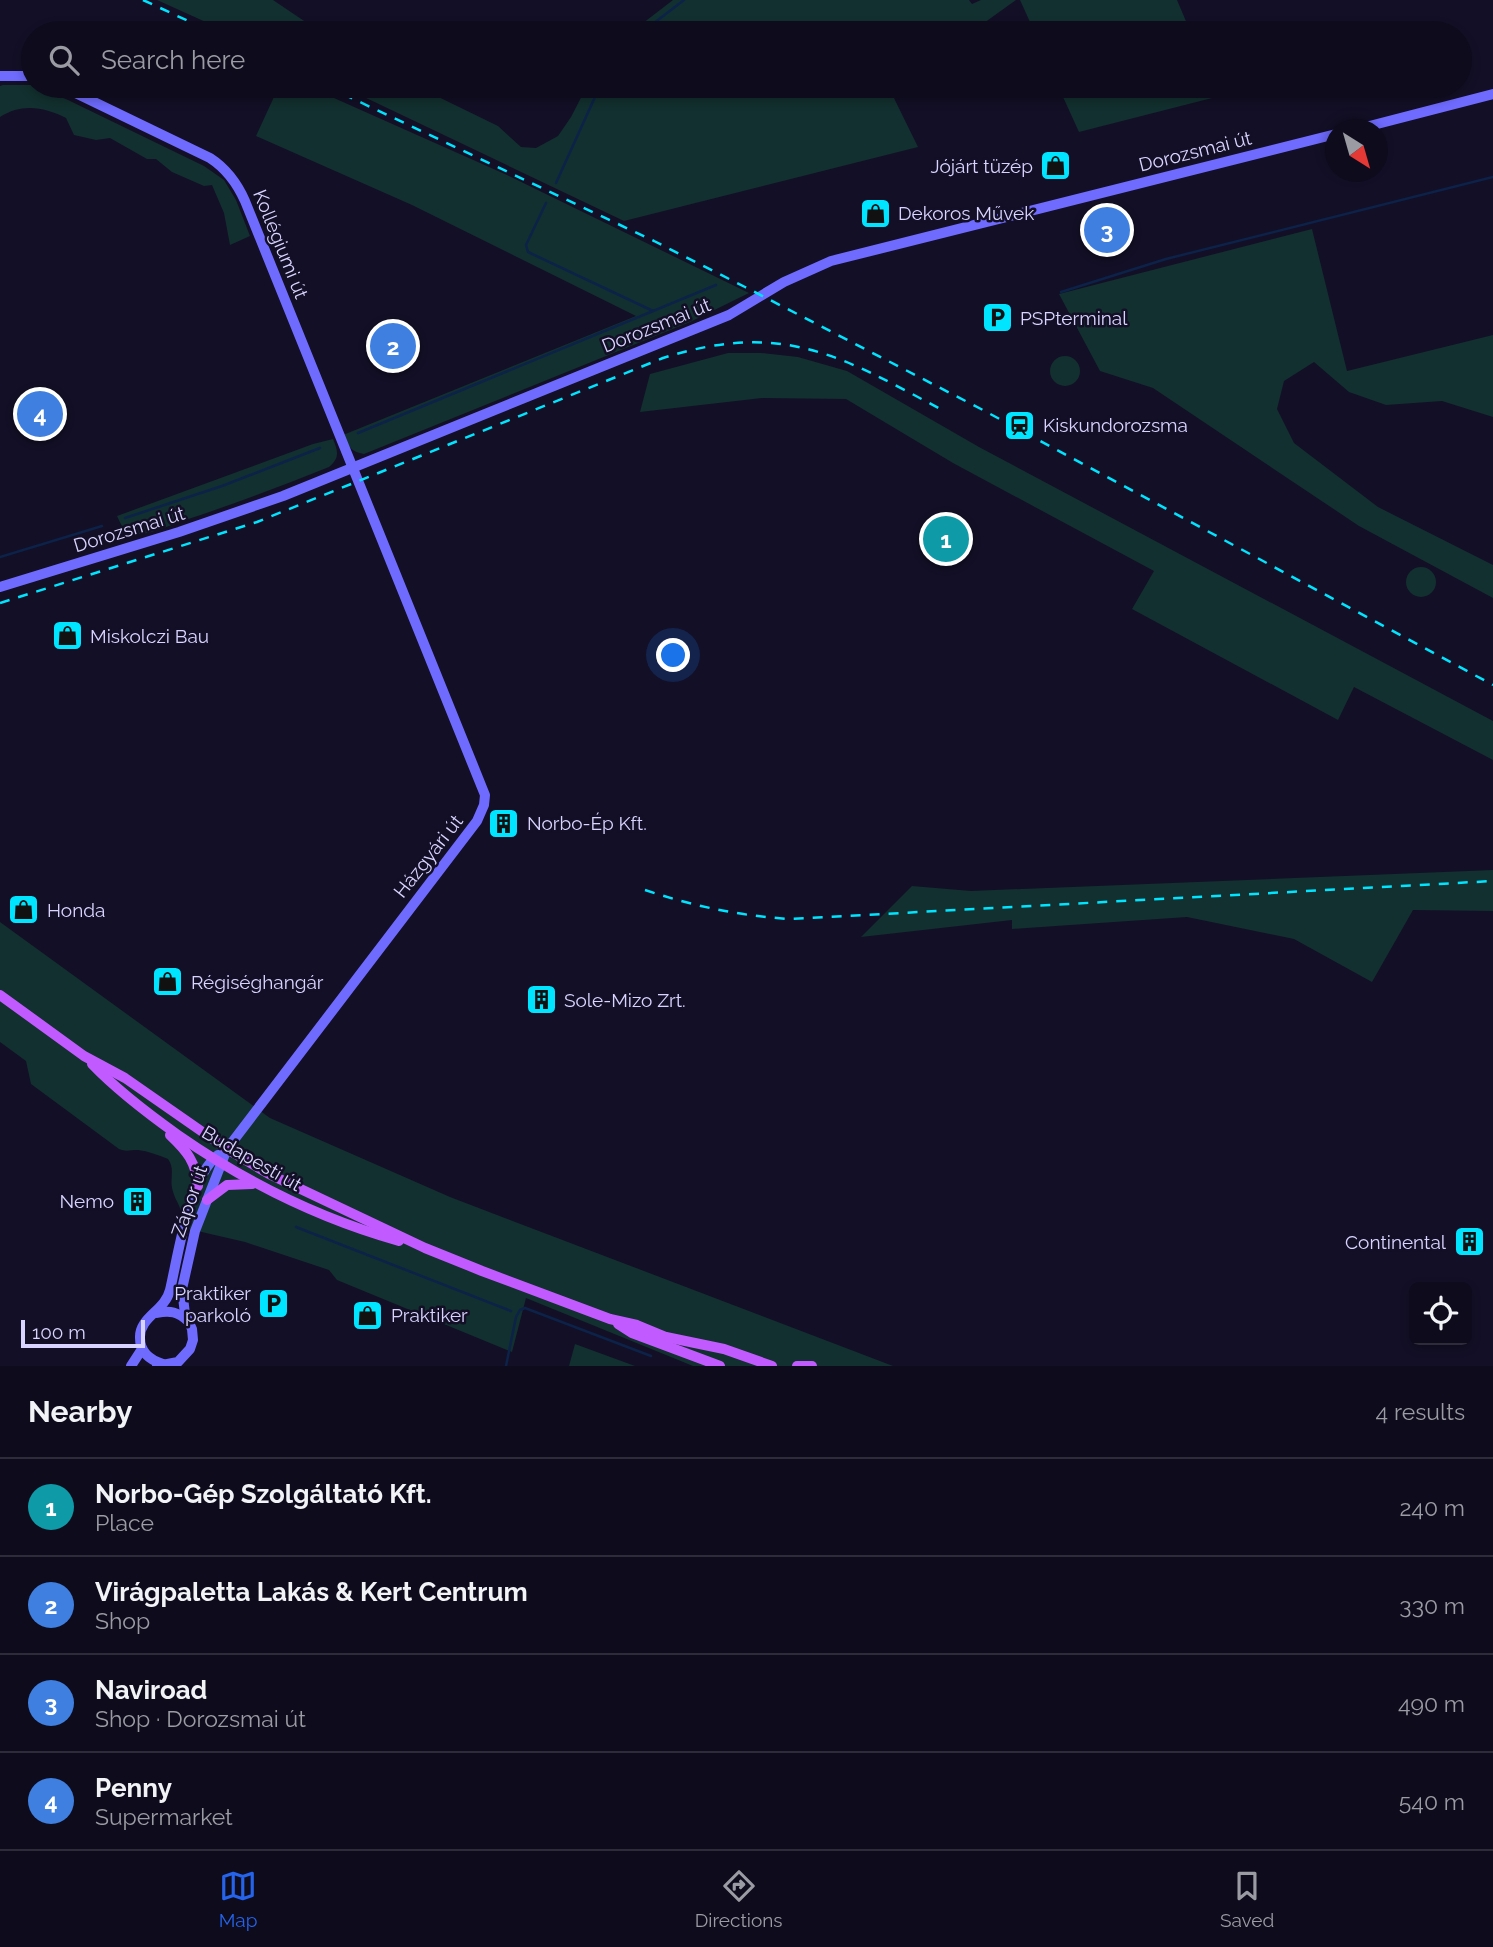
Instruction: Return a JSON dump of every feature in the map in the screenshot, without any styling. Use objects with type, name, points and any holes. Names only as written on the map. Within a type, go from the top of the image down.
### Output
[{"type":"main road","name":"Budapesti út","points":[[0,995],[84,1056],[125,1078],[227,1149],[269,1174],[425,1248],[610,1319],[637,1325],[666,1337],[724,1349],[772,1366]]},
{"type":"main road","name":"Budapesti út","points":[[84,1056],[116,1089],[159,1122],[217,1162],[255,1184],[353,1228],[425,1248]]},
{"type":"main road","points":[[159,1122],[188,1153],[194,1163],[198,1186]]},
{"type":"main road","points":[[207,1200],[227,1185],[255,1184]]},
{"type":"main road","name":"Budapesti út","points":[[610,1319],[632,1333],[720,1366]]},
{"type":"main road","points":[[797,1366],[812,1366]]},
{"type":"street","points":[[0,76],[21,76]]},
{"type":"street","points":[[1388,121],[1493,94]]},
{"type":"street","name":"Kollégiumi út","points":[[86,98],[210,158],[235,180],[352,468]]},
{"type":"street","name":"Dorozsmai út","points":[[0,587],[224,517],[352,468],[729,315],[784,282],[831,261],[1325,137]]},
{"type":"street","name":"Házgyári út","points":[[227,1149],[477,821],[484,805],[483,789],[352,468]]},
{"type":"street","name":"Zápor út","points":[[217,1162],[207,1166],[198,1186],[177,1247],[167,1299],[142,1326],[142,1349],[160,1365],[178,1362],[190,1349],[193,1340],[182,1289],[195,1231],[217,1162],[227,1149]]},
{"type":"street","points":[[157,1312],[167,1311],[180,1315],[188,1322]]},
{"type":"street","name":"Zápor út","points":[[131,1366],[142,1349]]},
{"type":"green space","points":[[157,0],[273,0],[304,21],[203,21]]},
{"type":"green space","points":[[673,0],[969,0],[972,4],[981,0],[1016,0],[987,21],[646,21]]},
{"type":"green space","points":[[1020,0],[1177,0],[1186,21],[1030,21]]},
{"type":"green space","points":[[21,85],[21,98],[63,98],[204,166],[224,180],[236,200],[250,236],[230,245],[224,213],[212,185],[204,186],[172,172],[156,159],[147,159],[110,138],[96,140],[74,135],[66,118],[50,111],[25,108],[0,117],[0,86]]},
{"type":"green space","points":[[273,98],[334,98],[507,175],[749,293],[690,322],[364,454],[356,452],[348,445],[343,435],[636,316],[412,205],[256,136]]},
{"type":"green space","points":[[366,98],[441,98],[498,126],[521,147],[536,148],[558,136],[581,98],[894,98],[918,147],[624,221]]},
{"type":"green space","points":[[1063,98],[1212,98],[1079,132]]},
{"type":"green space","points":[[1312,229],[1347,371],[1493,335],[1493,417],[1442,401],[1386,405],[1349,392],[1314,362],[1284,381],[1277,409],[1294,443],[1378,507],[1493,565],[1493,598],[1359,526],[1153,388],[1100,371],[1059,294]]},
{"type":"green space","points":[[728,353],[798,357],[847,371],[979,447],[1493,721],[1493,760],[1354,687],[1338,720],[1132,609],[1154,571],[953,463],[846,399],[762,398],[640,412],[650,374]]},
{"type":"green space","points":[[1065,356],[1071,357],[1079,365],[1079,377],[1071,385],[1065,386],[1059,385],[1051,377],[1050,371],[1051,365],[1059,357]]},
{"type":"green space","points":[[333,439],[337,454],[329,467],[238,502],[141,534],[126,531],[117,516],[313,444]]},
{"type":"green space","points":[[1421,567],[1432,571],[1436,582],[1432,593],[1421,597],[1410,593],[1406,582],[1410,571]]},
{"type":"green space","points":[[1493,870],[1493,911],[1413,910],[1372,982],[1294,939],[1187,917],[1012,929],[1012,920],[861,937],[912,886],[971,891]]},
{"type":"green space","points":[[0,922],[270,1118],[450,1197],[893,1366],[693,1366],[526,1298],[512,1352],[337,1280],[329,1270],[245,1242],[180,1227],[181,1210],[172,1188],[172,1170],[168,1159],[146,1151],[119,1149],[31,1084],[26,1061],[0,1042]]},
{"type":"green space","points":[[575,1344],[635,1366],[569,1366]]},
{"type":"waterway","points":[[657,21],[684,0]]},
{"type":"waterway","points":[[556,183],[595,98]]},
{"type":"waterway","points":[[1061,292],[1166,259],[1493,177]]},
{"type":"waterway","points":[[546,203],[526,245],[528,252],[653,311]]},
{"type":"waterway","points":[[358,433],[716,285]]},
{"type":"waterway","points":[[125,518],[222,486],[320,448]]},
{"type":"waterway","points":[[0,557],[102,526]]},
{"type":"waterway","points":[[296,1227],[511,1311]]},
{"type":"waterway","points":[[506,1366],[516,1317],[520,1310],[525,1308],[651,1356]]},
{"type":"railway","points":[[143,0],[188,21]]},
{"type":"railway","points":[[351,98],[745,287],[981,409],[1493,685]]},
{"type":"railway","points":[[0,603],[257,522],[663,358],[705,347],[743,343],[777,344],[810,350],[874,374],[944,411]]},
{"type":"railway","points":[[645,890],[717,909],[790,919],[1493,881]]},
{"type":"place","name":"Jójárt tüzép","points":[[1056,166]]},
{"type":"place","name":"Dekoros Művek","points":[[875,213]]},
{"type":"place","name":"Naviroad","points":[[1107,230]]},
{"type":"place","name":"PSPterminal","points":[[997,318]]},
{"type":"place","name":"Virágpaletta Lakás & Kert Centrum","points":[[393,346]]},
{"type":"place","name":"Penny","points":[[40,414]]},
{"type":"place","name":"Kiskundorozsma","points":[[1020,425]]},
{"type":"place","name":"Norbo-Gép Szolgáltató Kft.","points":[[946,539]]},
{"type":"place","name":"Miskolczi Bau","points":[[67,636]]},
{"type":"place","name":"Norbo-Ép Kft.","points":[[504,823]]},
{"type":"place","name":"Honda","points":[[24,910]]},
{"type":"place","name":"Régiséghangár","points":[[168,982]]},
{"type":"place","name":"Sole-Mizo Zrt.","points":[[541,1000]]},
{"type":"place","name":"Nemo","points":[[137,1201]]},
{"type":"place","name":"Continental","points":[[1469,1242]]},
{"type":"place","name":"Praktiker parkoló","points":[[274,1304]]},
{"type":"place","name":"Praktiker","points":[[368,1315]]}]
